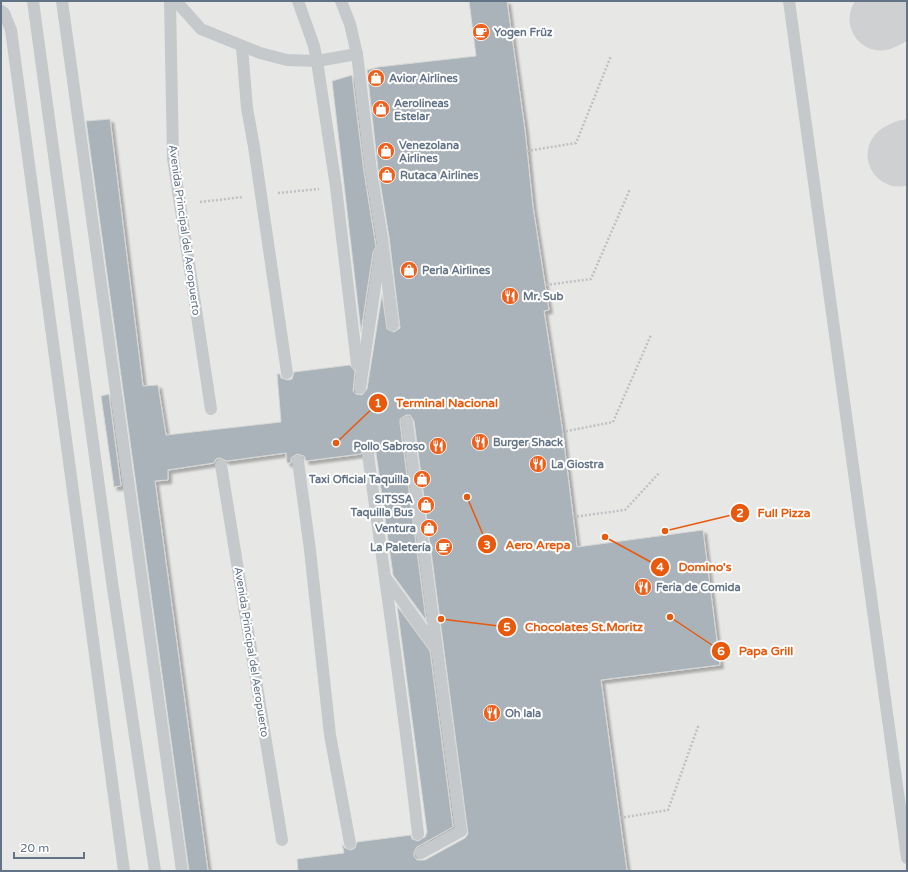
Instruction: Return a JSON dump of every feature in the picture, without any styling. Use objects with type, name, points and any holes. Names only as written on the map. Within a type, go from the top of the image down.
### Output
[{"type":"lane","points":[[33,1],[112,582],[155,871]]},
{"type":"lane","points":[[62,1],[182,871]]},
{"type":"lane","name":"Avenida Principal del Aeropuerto","points":[[170,1],[173,158],[211,409]]},
{"type":"lane","points":[[176,1],[201,29],[242,47],[287,60],[317,61],[357,54]]},
{"type":"lane","points":[[298,1],[317,61],[336,187],[357,364]]},
{"type":"lane","points":[[341,1],[350,24],[357,54],[371,171],[382,238],[393,325]]},
{"type":"lane","points":[[789,1],[907,858]]},
{"type":"lane","points":[[1,11],[8,21],[11,30],[124,871]]},
{"type":"lane","points":[[242,47],[247,108],[287,373]]},
{"type":"lane","points":[[360,388],[382,238]]},
{"type":"lane","points":[[407,422],[461,831],[421,853]]},
{"type":"lane","points":[[368,454],[406,726],[418,834]]},
{"type":"lane","points":[[298,461],[310,550],[330,735],[350,843]]},
{"type":"lane","name":"Avenida Principal del Aeropuerto","points":[[221,465],[282,840]]},
{"type":"lane","points":[[384,575],[436,647]]},
{"type":"path","points":[[527,151],[576,143],[611,56]]},
{"type":"path","points":[[546,285],[591,279],[630,189]]},
{"type":"path","points":[[562,432],[614,422],[651,335]]},
{"type":"path","points":[[573,517],[625,510],[660,472]]},
{"type":"path","points":[[620,818],[668,810],[699,724]]},
{"type":"shaded area","points":[[1,1],[907,1],[907,871],[1,871]]},
{"type":"building","points":[[469,1],[507,1],[525,130],[533,207],[549,310],[544,311],[561,420],[577,547],[703,530],[720,665],[601,680],[627,871],[298,871],[297,859],[344,853],[342,844],[345,848],[351,850],[355,848],[357,842],[411,835],[412,839],[418,841],[425,837],[427,832],[397,606],[430,651],[453,827],[417,847],[414,852],[414,856],[417,860],[425,860],[465,838],[468,834],[414,421],[410,415],[406,415],[400,419],[426,620],[393,575],[376,453],[371,447],[364,448],[361,454],[306,461],[304,456],[297,454],[291,458],[291,463],[287,463],[286,453],[227,461],[220,458],[216,459],[214,463],[168,470],[168,480],[155,481],[208,871],[189,871],[86,121],[110,119],[143,386],[158,385],[166,435],[281,422],[277,374],[280,374],[281,378],[288,380],[292,379],[294,372],[350,365],[355,371],[353,391],[356,394],[362,395],[367,389],[382,294],[387,329],[394,332],[400,328],[389,237],[378,170],[367,70],[378,67],[476,56]]},
{"type":"building","points":[[352,75],[364,172],[376,247],[373,252],[361,332],[332,81]]},
{"type":"building","points":[[109,394],[121,486],[114,487],[101,396]]},
{"type":"taxiway","points":[[881,19],[907,5]]},
{"type":"taxiway","points":[[899,155],[907,151]]},
{"type":"place","name":"Yogen Früz","points":[[481,32]]},
{"type":"place","name":"Avior Airlines","points":[[376,78]]},
{"type":"place","name":"Aerolineas Estelar","points":[[381,109]]},
{"type":"place","name":"Venezolana Airlines","points":[[386,151]]},
{"type":"place","name":"Rutaca Airlines","points":[[387,175]]},
{"type":"place","name":"Perla Airlines","points":[[409,270]]},
{"type":"place","name":"Mr. Sub","points":[[510,296]]},
{"type":"place","name":"Burger Shack","points":[[480,442]]},
{"type":"place","name":"Terminal Nacional","points":[[336,443]]},
{"type":"place","name":"Pollo Sabroso","points":[[438,446]]},
{"type":"place","name":"La Giostra","points":[[538,464]]},
{"type":"place","name":"Taxi Oficial Taquilla","points":[[422,479]]},
{"type":"place","name":"Aero Arepa","points":[[467,497]]},
{"type":"place","name":"SITSSA Taquilla Bus","points":[[426,505]]},
{"type":"place","name":"Ventura","points":[[429,528]]},
{"type":"place","name":"Full Pizza","points":[[665,531]]},
{"type":"place","name":"Domino's","points":[[605,537]]},
{"type":"place","name":"La Paletería","points":[[444,547]]},
{"type":"place","name":"Feria de Comida","points":[[643,587]]},
{"type":"place","name":"Papa Grill","points":[[670,617]]},
{"type":"place","name":"Chocolates St.Moritz","points":[[441,619]]},
{"type":"place","name":"Oh lala","points":[[492,713]]}]
